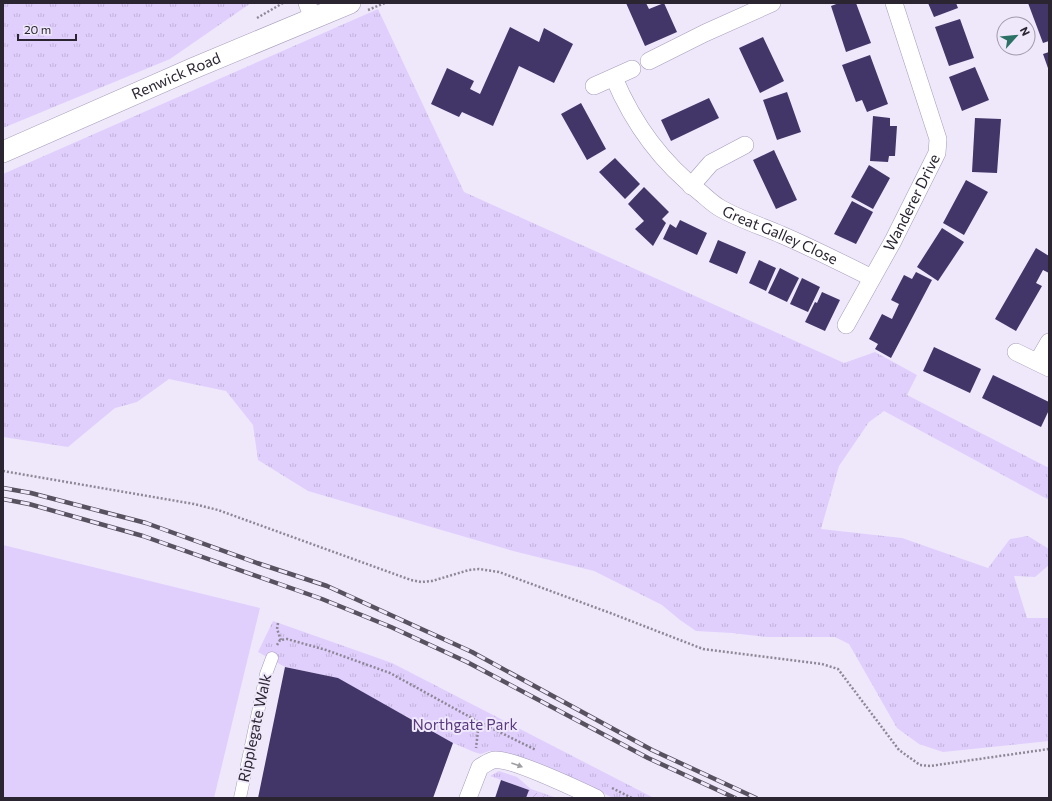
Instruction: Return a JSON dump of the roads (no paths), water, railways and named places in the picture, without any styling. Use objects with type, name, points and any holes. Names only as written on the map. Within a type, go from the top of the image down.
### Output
[{"type":"street","name":"Renwick Road","points":[[3,152],[310,10],[350,3]]},
{"type":"street","points":[[650,61],[705,33],[772,3]]},
{"type":"street","name":"Wanderer Drive","points":[[846,326],[893,241],[937,153],[938,139],[894,3]]},
{"type":"street","points":[[594,86],[632,69]]},
{"type":"street","name":"Great Galley Close","points":[[614,78],[636,122],[656,149],[673,169],[691,186],[719,208],[812,248],[872,278]]},
{"type":"street","points":[[691,186],[711,163],[745,145]]},
{"type":"street","points":[[1016,352],[1043,364],[1049,342]]},
{"type":"street","name":"Ripplegate Walk","points":[[240,798],[266,674],[272,658]]},
{"type":"street","points":[[468,798],[480,767],[495,760],[511,763],[558,780],[596,798]]},
{"type":"railway","points":[[3,488],[31,493],[146,523],[257,563],[327,586],[472,652],[652,750],[756,798]]},
{"type":"railway","points":[[3,499],[29,504],[143,536],[322,599],[391,627],[467,662],[648,758],[735,798]]},
{"type":"park label","name":"Northgate Park","points":[[465,725]]}]
